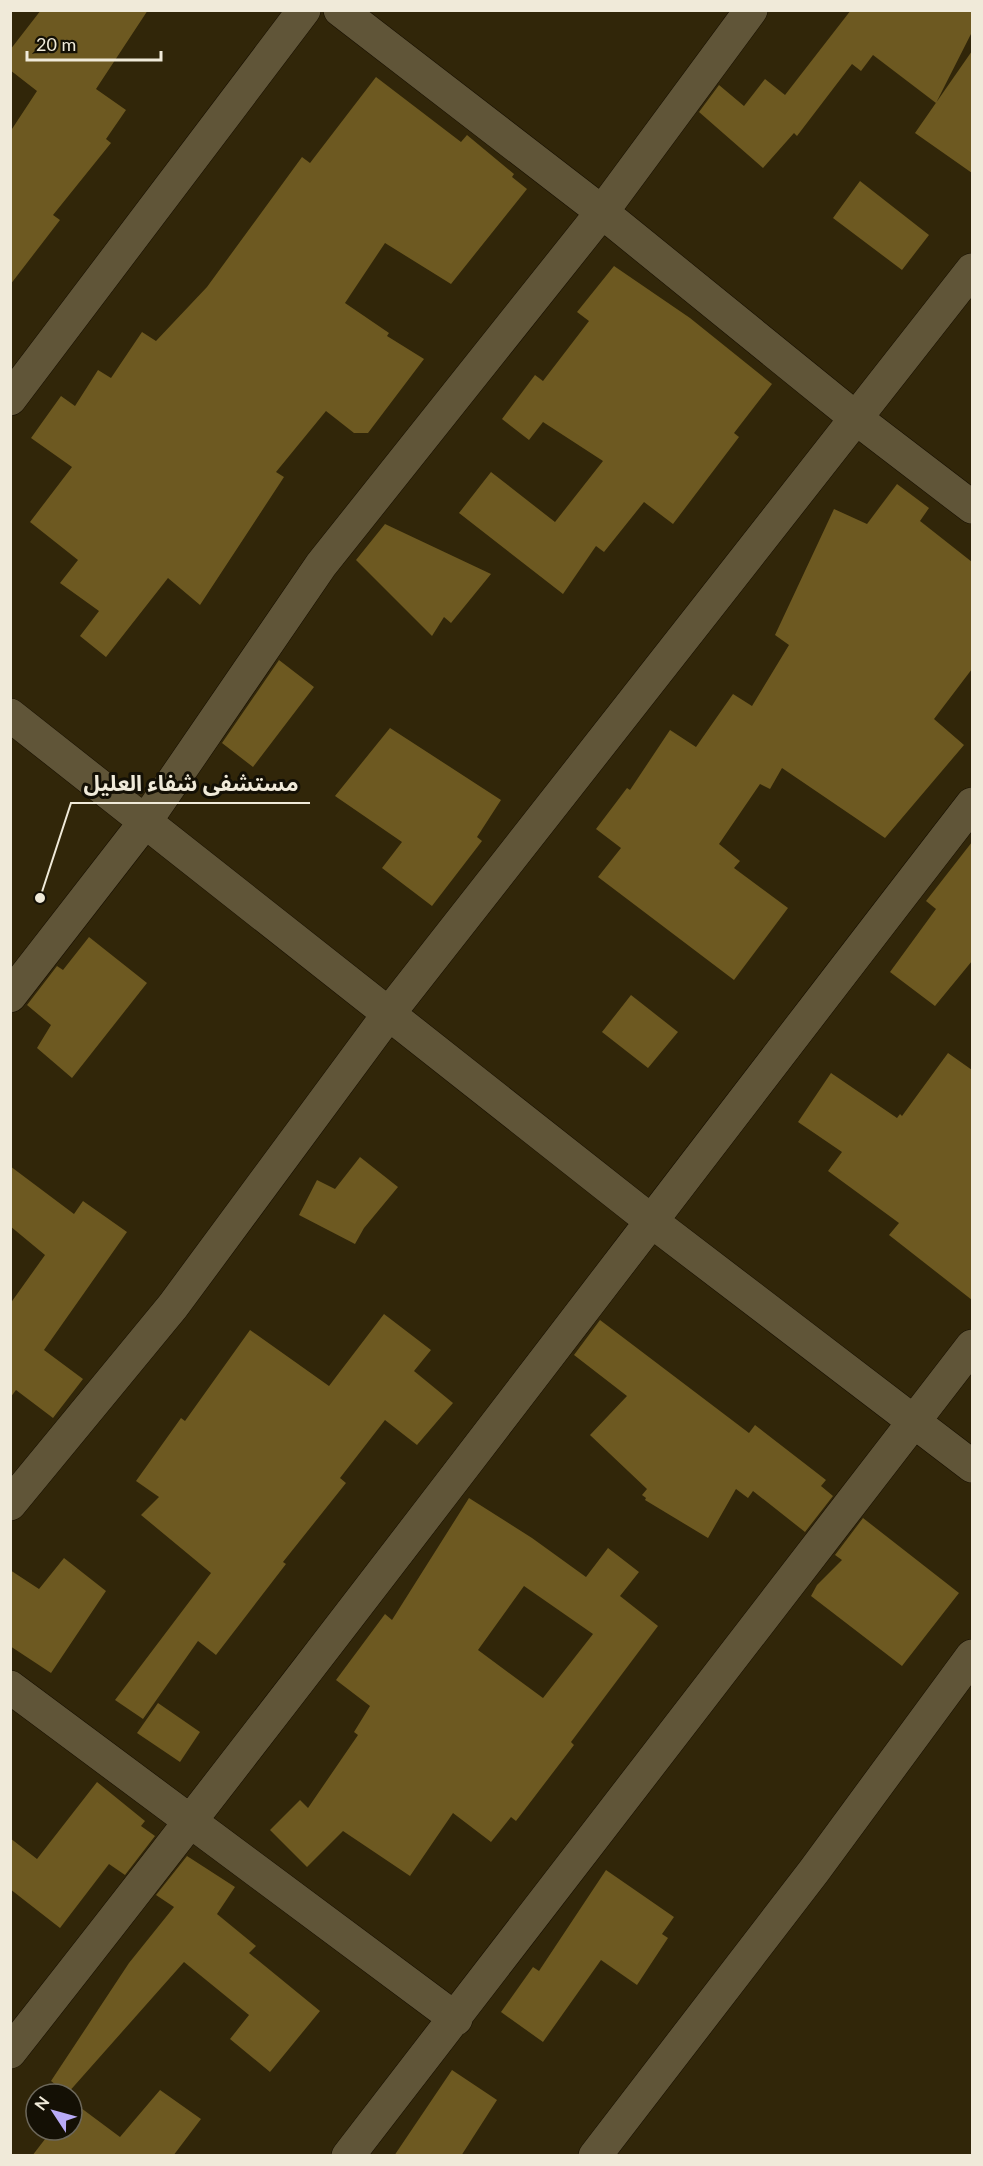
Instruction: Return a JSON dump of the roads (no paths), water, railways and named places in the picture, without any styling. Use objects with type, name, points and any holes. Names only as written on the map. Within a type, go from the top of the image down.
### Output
[{"type":"street","points":[[10,399],[304,10]]},
{"type":"street","points":[[340,10],[602,213],[857,419],[972,507]]},
{"type":"street","points":[[10,996],[145,822],[321,565],[602,213],[751,10]]},
{"type":"street","points":[[10,1504],[173,1306],[390,1012],[972,270]]},
{"type":"street","points":[[10,716],[390,1012],[650,1220],[972,1466]]},
{"type":"street","points":[[10,2052],[191,1822],[650,1220],[972,804]]},
{"type":"street","points":[[348,2156],[456,2019],[972,1346]]},
{"type":"street","points":[[595,2156],[814,1871],[972,1656]]},
{"type":"street","points":[[10,1687],[456,2019]]},
{"type":"place","name":"مستشفى شفاء العليل","points":[[40,898]]}]
